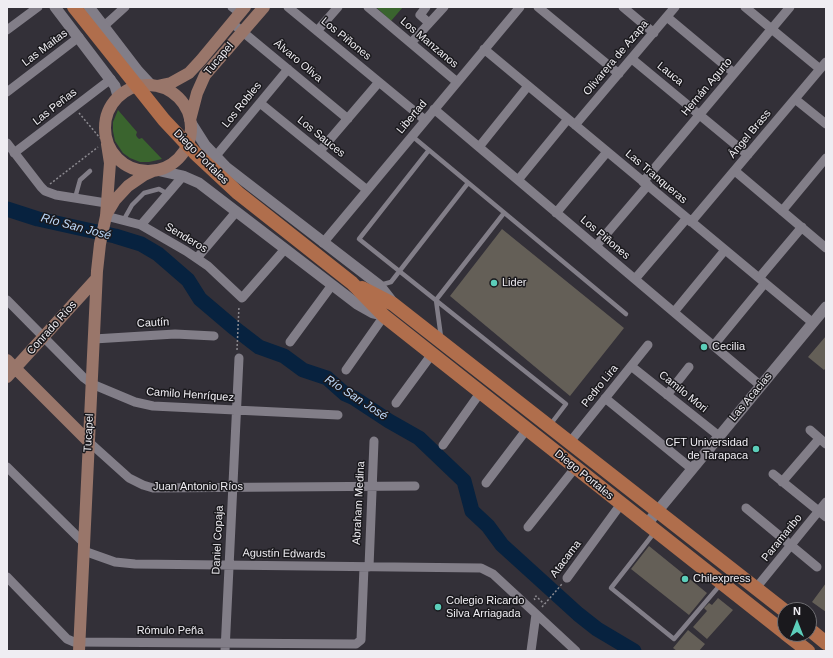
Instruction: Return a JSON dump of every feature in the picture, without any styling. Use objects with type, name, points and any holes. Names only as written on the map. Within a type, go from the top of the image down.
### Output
[{"type":"main road","name":"Diego Portales","points":[[74,7],[152,105],[204,162],[238,193],[352,283],[384,316],[777,628]]},
{"type":"main road","name":"Tucapel","points":[[190,125],[197,93],[205,75],[264,7]]},
{"type":"main road","name":"Tucapel","points":[[152,85],[172,82],[189,73],[232,23],[239,9]]},
{"type":"main road","points":[[152,85],[170,91],[180,99],[185,107],[190,125],[185,149],[177,160],[169,165],[154,170],[140,170],[128,166],[118,159],[106,143],[104,129],[105,118],[109,109],[120,95],[134,87],[152,85]]},
{"type":"main road","name":"Tucapel","points":[[79,647],[96,279],[100,244],[105,220],[110,163],[106,143]]},
{"type":"main road","name":"Tucapel","points":[[105,220],[115,200],[128,186],[140,177],[154,170]]},
{"type":"main road","name":"Conrado Ríos","points":[[10,368],[43,337],[96,279]]},
{"type":"main road","name":"Diego Portales","points":[[352,283],[393,304],[777,605]]},
{"type":"main road","name":"Juan Antonio Ríos","points":[[10,368],[89,442]]},
{"type":"main road","points":[[539,439],[549,426]]},
{"type":"main road","points":[[817,636],[826,642]]},
{"type":"main road","name":"Diego Portales","points":[[796,642],[808,651]]},
{"type":"street","points":[[7,30],[38,7]]},
{"type":"street","points":[[55,7],[111,79],[120,95]]},
{"type":"street","points":[[89,7],[138,71],[152,85]]},
{"type":"street","points":[[104,26],[125,7]]},
{"type":"street","name":"Los Piñones","points":[[288,7],[425,120]]},
{"type":"street","points":[[317,31],[338,7]]},
{"type":"street","name":"Los Manzanos","points":[[368,7],[457,82]]},
{"type":"street","points":[[426,7],[420,15],[429,23]]},
{"type":"street","points":[[411,43],[444,7]]},
{"type":"street","points":[[538,7],[619,74]]},
{"type":"street","points":[[623,7],[654,33]]},
{"type":"street","name":"Olivarera de Azapa","points":[[518,180],[619,74],[675,7]]},
{"type":"street","points":[[745,7],[771,29],[823,66]]},
{"type":"street","name":"Hernán Agurto","points":[[596,246],[700,114],[790,7]]},
{"type":"street","name":"Libertad","points":[[323,243],[518,8]]},
{"type":"street","points":[[667,17],[734,73]]},
{"type":"street","name":"Álvaro Oliva","points":[[232,23],[348,119]]},
{"type":"street","name":"Las Maitas","points":[[7,92],[79,37]]},
{"type":"street","name":"Las Tranqueras","points":[[484,49],[813,323]]},
{"type":"street","name":"Lauca","points":[[632,59],[748,154]]},
{"type":"street","name":"Ángel Brass","points":[[636,279],[735,171],[823,66]]},
{"type":"street","name":"Los Robles","points":[[215,157],[288,69]]},
{"type":"street","name":"Las Peñas","points":[[14,153],[111,79]]},
{"type":"street","points":[[320,151],[379,82]]},
{"type":"street","points":[[478,147],[528,86]]},
{"type":"street","points":[[795,99],[826,124]]},
{"type":"street","name":"Los Sauces","points":[[260,103],[367,190]]},
{"type":"street","name":"Los Piñones","points":[[434,109],[761,386]]},
{"type":"street","name":"Diego Portales","points":[[190,125],[215,157],[226,167],[378,285],[393,304]]},
{"type":"street","points":[[7,143],[43,190],[49,193],[106,203]]},
{"type":"street","points":[[556,213],[607,152]]},
{"type":"street","points":[[782,211],[824,164]]},
{"type":"street","name":"Diego Portales","points":[[154,170],[183,176],[198,183],[365,309],[384,316]]},
{"type":"street","points":[[735,171],[826,248]]},
{"type":"street","points":[[141,225],[183,176]]},
{"type":"street","points":[[197,258],[236,212]]},
{"type":"street","name":"Senderos","points":[[105,220],[123,221],[141,225],[197,258],[208,266],[241,302]]},
{"type":"street","points":[[714,345],[802,227]]},
{"type":"street","points":[[241,302],[285,249]]},
{"type":"street","points":[[674,312],[725,250]]},
{"type":"street","points":[[290,342],[332,285]]},
{"type":"street","name":"Camilo Henríquez","points":[[7,300],[80,375],[92,384],[127,399],[144,404],[236,410],[338,414]]},
{"type":"street","name":"Las Acacias","points":[[651,528],[658,511],[826,307]]},
{"type":"street","points":[[346,370],[384,316]]},
{"type":"street","name":"Cautín","points":[[94,339],[175,334],[214,336]]},
{"type":"street","name":"Pedro Lira","points":[[570,442],[648,345]]},
{"type":"street","points":[[396,403],[432,354]]},
{"type":"street","name":"Daniel Copaja","points":[[225,647],[239,358]]},
{"type":"street","name":"Camilo Mori","points":[[631,366],[719,436]]},
{"type":"street","points":[[667,394],[689,367]]},
{"type":"street","points":[[443,445],[480,392]]},
{"type":"street","points":[[605,398],[692,469]]},
{"type":"street","points":[[486,483],[527,429]]},
{"type":"street","points":[[782,482],[823,441],[810,430]]},
{"type":"street","name":"Abraham Medina","points":[[359,643],[361,640],[374,441]]},
{"type":"street","name":"Juan Antonio Ríos","points":[[89,442],[129,478],[148,487],[415,486]]},
{"type":"street","name":"Agustín Edwards","points":[[7,467],[84,547],[102,558],[128,564],[477,567],[485,569],[493,574],[529,607]]},
{"type":"street","points":[[528,527],[575,468]]},
{"type":"street","points":[[773,474],[822,514]]},
{"type":"street","name":"Paramaribo","points":[[756,588],[791,546],[822,514],[826,502]]},
{"type":"street","name":"Atacama","points":[[567,578],[621,504]]},
{"type":"street","points":[[746,508],[816,567]]},
{"type":"street","points":[[7,577],[68,639],[79,647]]},
{"type":"street","points":[[529,607],[576,651]]},
{"type":"street","points":[[532,651],[536,614]]},
{"type":"street","name":"Rómulo Peña","points":[[79,647],[225,647],[359,643]]},
{"type":"lane","points":[[412,136],[626,314]]},
{"type":"lane","points":[[428,150],[359,239],[566,404],[549,426]]},
{"type":"lane","points":[[75,198],[80,180],[90,171]]},
{"type":"lane","points":[[378,285],[391,282],[468,183]]},
{"type":"lane","points":[[123,221],[132,204],[144,193],[159,188],[168,194]]},
{"type":"lane","points":[[442,342],[436,300],[504,213]]},
{"type":"lane","points":[[651,528],[611,588],[674,639],[721,584]]},
{"type":"path","points":[[43,190],[106,143],[74,107]]},
{"type":"path","points":[[239,358],[237,347],[241,302]]},
{"type":"path","name":"Atacama","points":[[529,607],[535,600],[534,598],[536,596],[544,604],[567,578]]},
{"type":"green space","points":[[403,7],[391,21],[377,8]]},
{"type":"green space","points":[[118,110],[137,132],[137,137],[139,139],[142,138],[162,159],[149,162],[140,162],[123,153],[115,141],[113,131],[113,122]]},
{"type":"building","points":[[502,229],[624,328],[570,396],[450,296]]},
{"type":"building","points":[[826,336],[826,368],[824,370],[808,357]]},
{"type":"building","points":[[649,546],[707,593],[689,615],[631,569]]},
{"type":"building","points":[[826,583],[826,612],[817,606],[817,602],[812,602]]},
{"type":"building","points":[[718,598],[733,610],[707,639],[693,627],[707,611],[704,608],[709,603],[712,605]]},
{"type":"building","points":[[688,630],[705,644],[699,651],[677,651],[673,648]]},
{"type":"waterway","name":"Río San José","points":[[7,209],[38,219],[115,236],[141,244],[158,254],[188,280],[200,299],[259,347],[284,356],[303,370],[327,378],[345,394],[419,438],[464,481],[472,511],[488,526],[502,545],[578,614],[597,629],[634,651]]},
{"type":"place","name":"Lider","points":[[494,283]]},
{"type":"place","name":"Cecilia","points":[[704,347]]},
{"type":"place","name":"CFT Universidad de Tarapaca","points":[[756,449]]},
{"type":"place","name":"Chilexpress","points":[[685,579]]},
{"type":"place","name":"Colegio Ricardo Silva Arriagada","points":[[438,607]]}]
